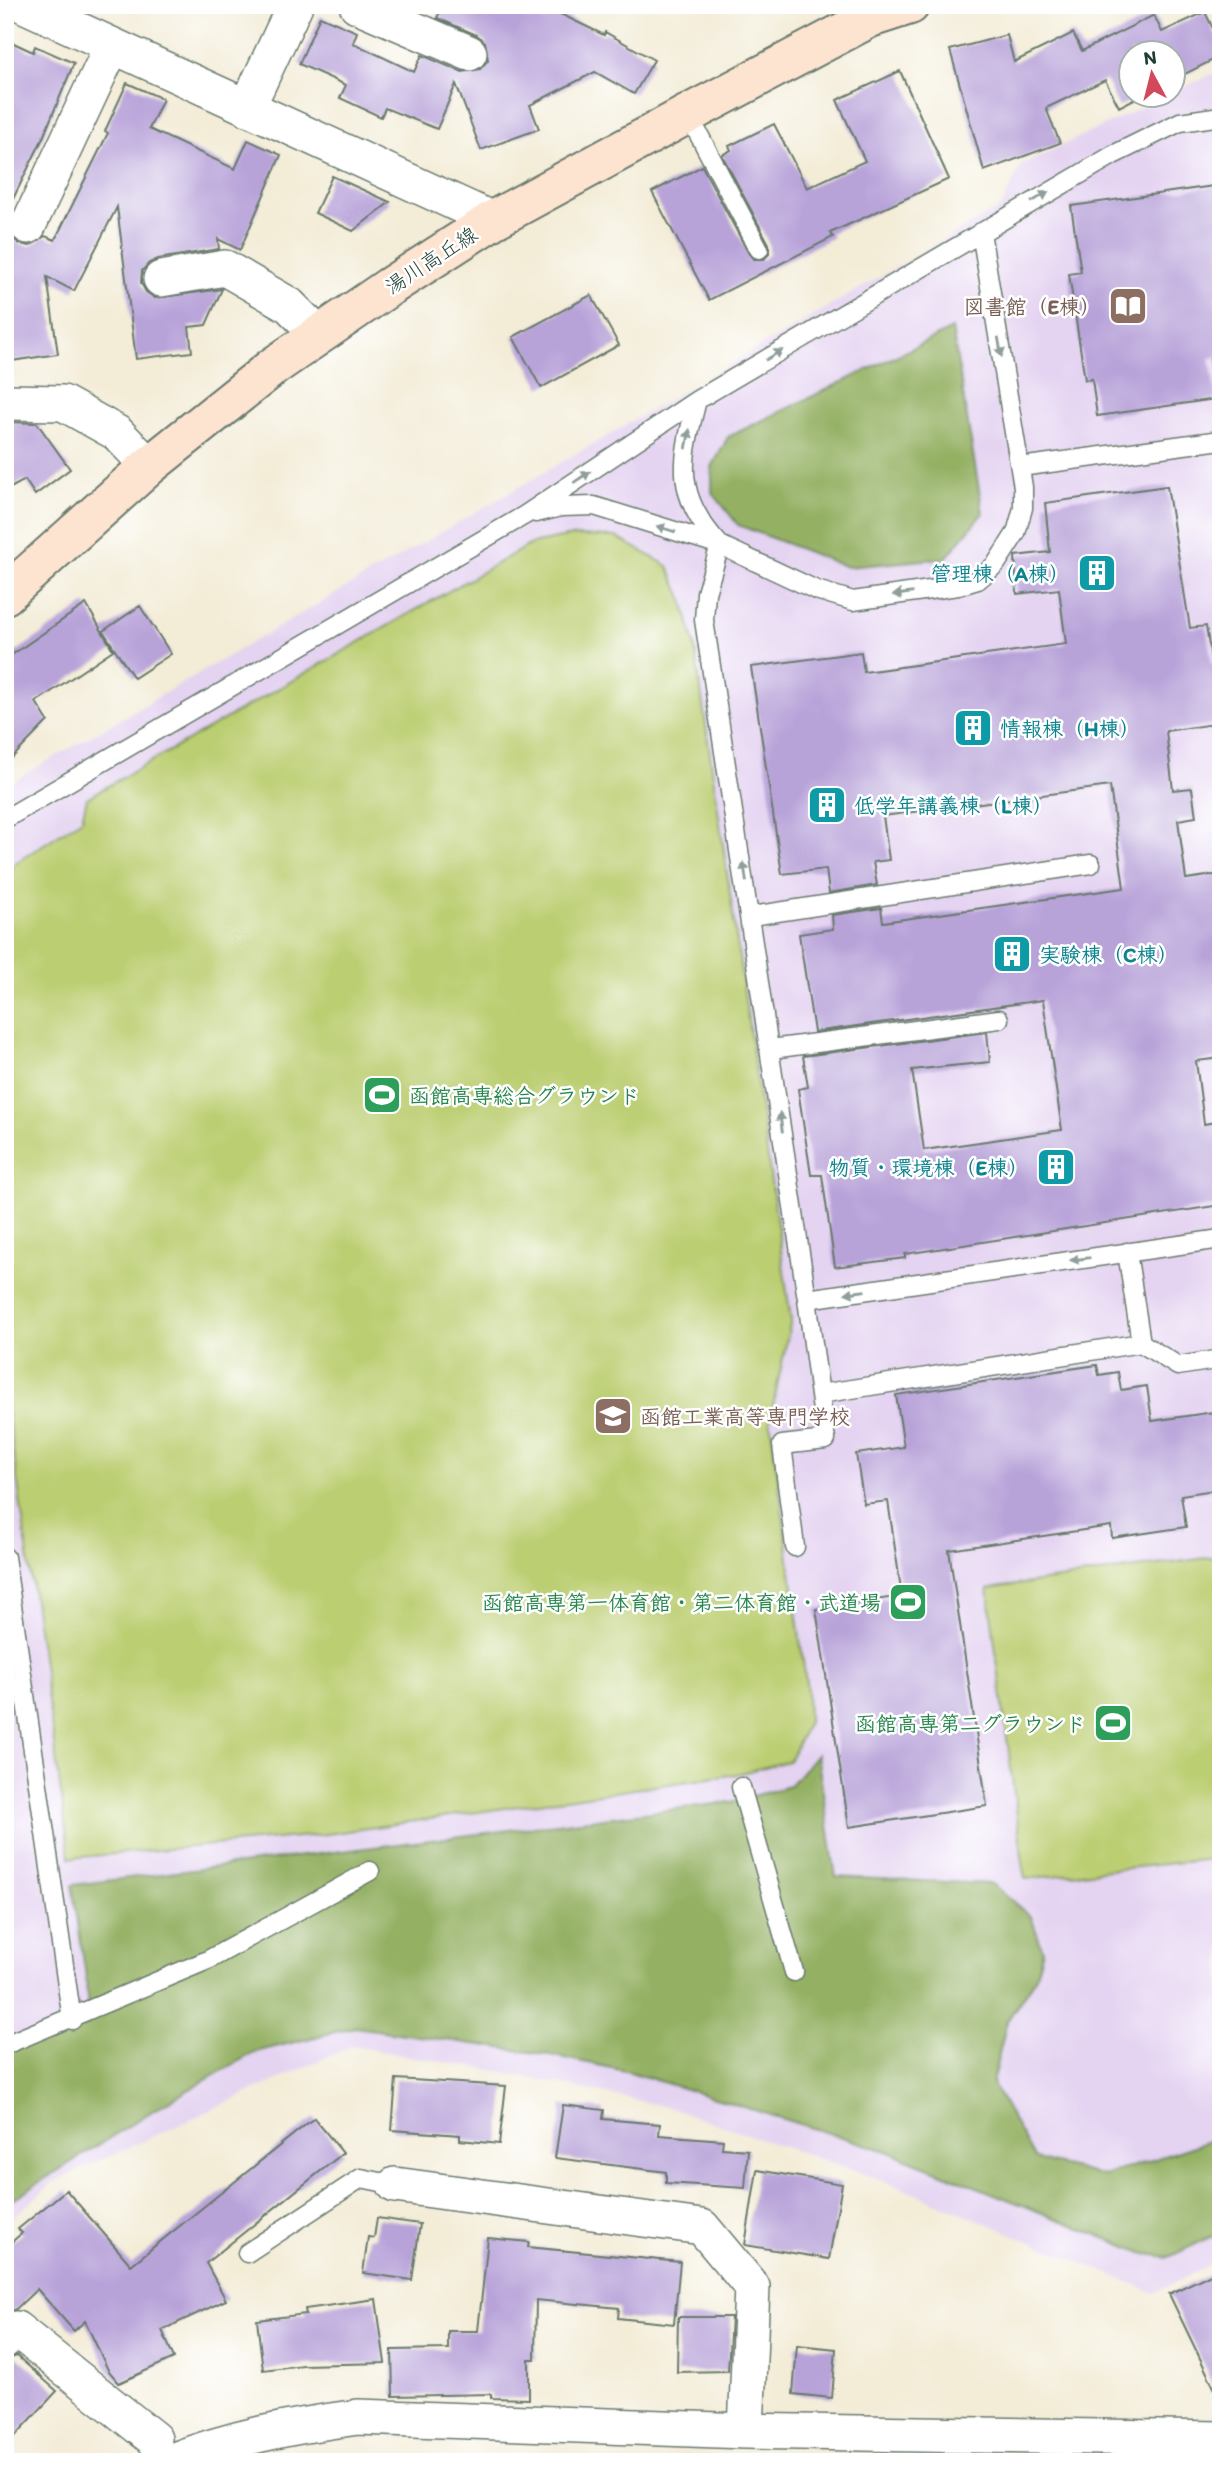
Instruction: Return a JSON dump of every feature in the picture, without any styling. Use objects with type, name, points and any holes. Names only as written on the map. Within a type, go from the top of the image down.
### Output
[{"type":"street","points":[[24,5],[493,220]]},
{"type":"street","points":[[247,108],[295,5]]},
{"type":"street","points":[[357,5],[470,53]]},
{"type":"street","name":"湯川高丘線","points":[[5,595],[149,466],[274,366],[493,220],[870,18],[910,5]]},
{"type":"street","points":[[28,226],[112,46]]},
{"type":"street","points":[[162,279],[225,268],[289,305],[319,335]]},
{"type":"street","points":[[5,402],[64,402],[117,433],[149,466]]},
{"type":"street","points":[[395,2185],[702,2227],[752,2287],[746,2431]]},
{"type":"street","points":[[5,2340],[16,2329],[162,2450],[358,2417],[746,2431],[1221,2439]]},
{"type":"lane","points":[[688,114],[760,250]]},
{"type":"lane","points":[[5,819],[525,515],[697,400],[981,232],[1162,130],[1180,122],[1221,116]]},
{"type":"lane","points":[[525,515],[561,508],[594,506],[720,545],[816,590],[853,601],[958,586],[978,580],[996,564],[1016,533],[1023,508],[1020,467],[981,232]]},
{"type":"lane","points":[[697,400],[686,443],[690,504],[698,521],[720,545]]},
{"type":"lane","points":[[1020,467],[1221,440]]},
{"type":"lane","points":[[720,545],[706,593],[704,620],[771,1049],[826,1440],[782,1445],[795,1547]]},
{"type":"lane","points":[[751,916],[1091,864]]},
{"type":"lane","points":[[771,1049],[999,1019]]},
{"type":"lane","points":[[807,1299],[1221,1238]]},
{"type":"lane","points":[[1127,1252],[1141,1343]]},
{"type":"lane","points":[[820,1394],[1141,1343],[1178,1366],[1221,1359]]},
{"type":"lane","points":[[5,1557],[72,2020]]},
{"type":"lane","points":[[741,1787],[794,1972]]},
{"type":"lane","points":[[5,2045],[72,2020],[208,1960],[370,1871]]},
{"type":"lane","points":[[247,2253],[361,2178],[395,2185]]},
{"type":"shaded area","name":"函館工業高等専門学校","points":[[1221,70],[1221,2259],[1155,2293],[887,2182],[668,2107],[503,2072],[351,2046],[55,2181],[5,2224],[5,786],[1002,206],[1021,165],[1141,108],[1188,108],[1188,86]]},
{"type":"green space","points":[[952,329],[983,513],[946,558],[847,567],[738,525],[712,492],[712,467],[728,437]]},
{"type":"green space","name":"函館高専総合グラウンド","points":[[572,536],[616,537],[668,566],[683,600],[694,642],[791,1320],[770,1420],[807,1690],[808,1722],[789,1761],[737,1774],[320,1835],[70,1858],[5,1392],[5,870],[82,819],[87,798],[531,544]]},
{"type":"green space","name":"函館高専第二グラウンド","points":[[1221,1556],[1221,1858],[1025,1879],[988,1589]]},
{"type":"green space","points":[[817,1754],[836,1877],[992,1884],[1031,1917],[1043,1950],[1035,1979],[1007,2021],[992,2083],[1035,2159],[1104,2176],[1221,2137],[1221,2232],[1169,2257],[1145,2254],[887,2151],[630,2072],[550,2055],[355,2027],[255,2052],[157,2108],[5,2204],[5,2047],[88,2025],[86,1976],[72,1885],[731,1802],[790,1786]]},
{"type":"building","points":[[443,5],[542,5],[604,35],[605,32],[654,60],[634,94],[595,72],[530,105],[539,129],[481,150],[456,84],[437,129],[385,108],[381,117],[340,98],[346,85],[299,64],[320,16],[357,32],[353,43],[414,72],[422,55],[462,72],[480,69],[488,60],[485,42],[477,35],[437,18]]},
{"type":"building","points":[[1205,12],[1221,45],[1221,56],[1188,72],[1188,38],[1118,38],[1118,105],[1105,80],[1046,108],[1060,143],[984,171],[950,50],[1007,35],[1014,62],[1073,33],[1082,51],[1154,15],[1162,32]]},
{"type":"building","points":[[5,39],[33,52],[35,46],[74,63],[42,140],[5,215]]},
{"type":"building","points":[[900,71],[949,179],[830,233],[833,237],[709,300],[652,192],[702,166],[749,254],[754,259],[764,259],[769,254],[769,244],[722,155],[731,150],[729,146],[774,124],[807,188],[865,161],[837,100]]},
{"type":"building","points":[[127,83],[163,99],[149,129],[235,169],[248,140],[281,155],[240,250],[218,239],[219,249],[158,259],[149,263],[142,271],[141,283],[146,292],[155,298],[222,289],[206,325],[189,327],[192,352],[136,359],[117,207],[74,291],[47,277],[58,354],[5,362],[5,218],[9,220],[11,237],[20,244],[30,246],[45,236],[55,240],[108,133],[105,131]]},
{"type":"building","points":[[332,176],[390,202],[353,231],[315,213]]},
{"type":"building","name":"図書館（E棟）","points":[[1221,185],[1221,296],[1215,297],[1221,328],[1221,356],[1210,358],[1216,399],[1097,416],[1092,379],[1085,380],[1069,274],[1081,272],[1071,206]]},
{"type":"building","points":[[591,295],[619,345],[541,388],[513,337]]},
{"type":"building","points":[[5,422],[37,423],[70,469],[35,495],[25,480],[5,491]]},
{"type":"building","points":[[1167,486],[1190,628],[1206,626],[1212,665],[1221,663],[1221,723],[1166,731],[1173,790],[1192,788],[1196,817],[1178,820],[1186,879],[1221,874],[1221,1058],[1196,1061],[1204,1124],[1221,1121],[1221,1205],[905,1254],[905,1258],[835,1267],[822,1175],[811,1175],[798,1089],[808,1087],[803,1056],[987,1032],[990,1062],[912,1070],[924,1150],[1062,1130],[1043,1000],[814,1032],[799,934],[833,929],[832,915],[881,908],[883,922],[1124,888],[1110,786],[883,816],[889,860],[873,862],[877,885],[829,893],[826,869],[782,874],[751,667],[861,652],[864,672],[1066,644],[1059,589],[1017,594],[1015,556],[1050,552],[1045,503]]},
{"type":"building","points":[[86,604],[113,650],[36,702],[48,721],[5,765],[5,655],[7,658]]},
{"type":"building","points":[[140,606],[171,654],[134,678],[103,631]]},
{"type":"building","name":"函館高専第一体育館・第二体育館・武道場","points":[[1097,1365],[1099,1375],[1118,1372],[1121,1390],[1147,1386],[1152,1421],[1221,1411],[1221,1489],[1181,1495],[1186,1527],[1112,1538],[1111,1526],[949,1550],[987,1806],[849,1827],[816,1609],[902,1596],[888,1501],[864,1504],[856,1454],[904,1447],[896,1395]]},
{"type":"building","points":[[396,2079],[506,2086],[499,2144],[460,2140],[460,2135],[392,2130]]},
{"type":"building","points":[[563,2105],[604,2110],[603,2119],[660,2124],[659,2135],[723,2140],[722,2148],[748,2150],[745,2188],[666,2183],[666,2172],[555,2158]]},
{"type":"building","points":[[314,2118],[343,2153],[206,2263],[226,2300],[162,2330],[174,2358],[119,2383],[108,2370],[85,2321],[74,2331],[37,2289],[16,2309],[5,2313],[5,2248],[22,2233],[18,2229],[66,2190],[131,2265]]},
{"type":"building","points":[[757,2170],[842,2184],[829,2259],[745,2245]]},
{"type":"building","points":[[377,2218],[420,2224],[412,2280],[363,2273],[368,2237],[374,2238]]},
{"type":"building","points":[[488,2238],[529,2242],[528,2247],[680,2262],[674,2324],[618,2318],[619,2308],[536,2300],[535,2359],[529,2359],[529,2399],[491,2398],[491,2394],[393,2396],[392,2350],[448,2349],[448,2331],[478,2331]]},
{"type":"building","points":[[1221,2269],[1221,2402],[1169,2294]]},
{"type":"building","points":[[376,2299],[385,2363],[303,2365],[263,2370],[257,2320],[306,2314],[305,2309]]},
{"type":"building","points":[[678,2317],[731,2317],[728,2371],[677,2372]]},
{"type":"building","points":[[797,2345],[836,2349],[832,2398],[793,2394]]},
{"type":"building","points":[[17,2356],[57,2391],[5,2447],[5,2360]]},
{"type":"place","name":"図書館（E棟）","points":[[1128,306]]},
{"type":"place","name":"管理棟（A棟）","points":[[1097,573]]},
{"type":"place","name":"情報棟（H棟）","points":[[973,728]]},
{"type":"place","name":"低学年講義棟（L棟）","points":[[827,805]]},
{"type":"place","name":"実験棟（C棟）","points":[[1012,954]]},
{"type":"place","name":"函館高専総合グラウンド","points":[[382,1095]]},
{"type":"place","name":"物質・環境棟（E棟）","points":[[1056,1167]]},
{"type":"place","name":"函館工業高等専門学校","points":[[613,1416]]},
{"type":"place","name":"函館高専第一体育館・第二体育館・武道場","points":[[908,1602]]},
{"type":"place","name":"函館高専第二グラウンド","points":[[1113,1723]]}]
